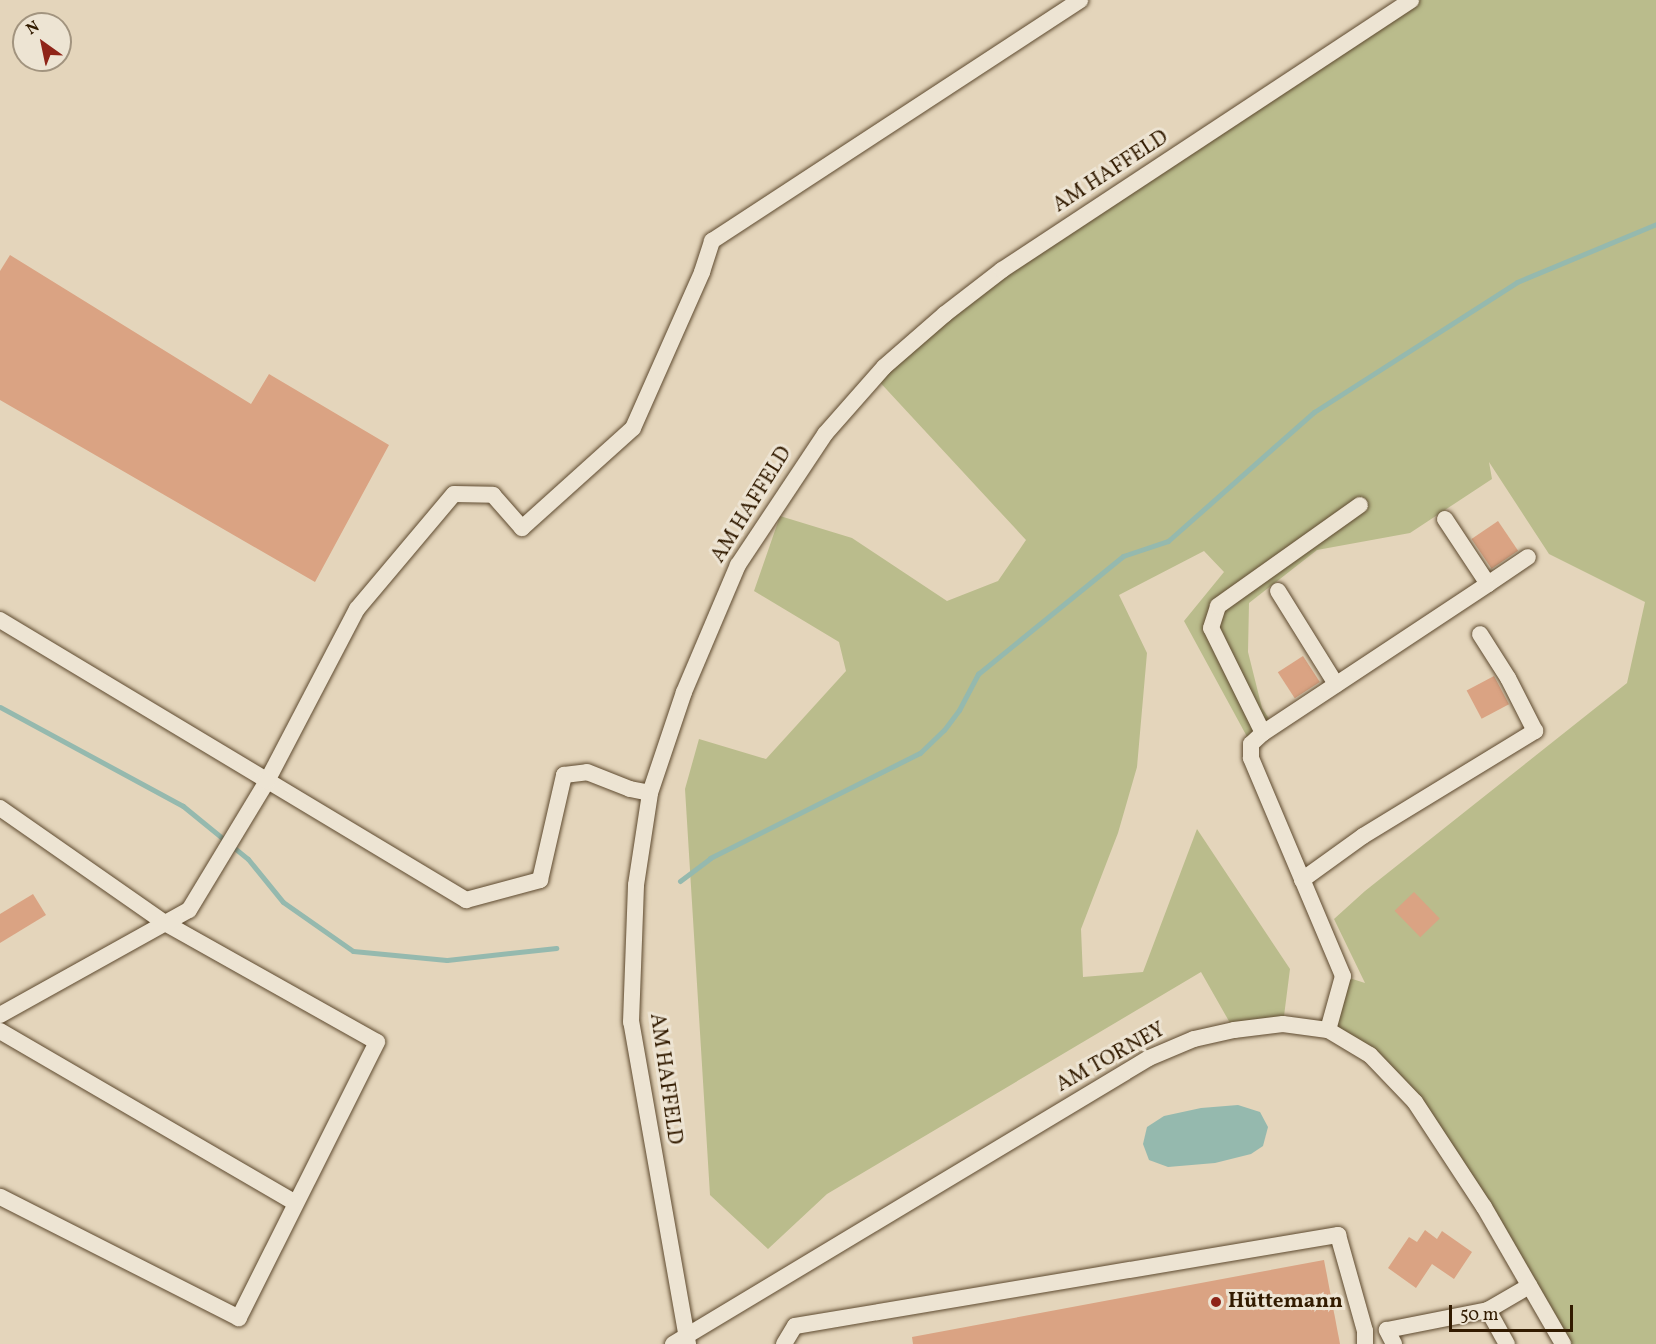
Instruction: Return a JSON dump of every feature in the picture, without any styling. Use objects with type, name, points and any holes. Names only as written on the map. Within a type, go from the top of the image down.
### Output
[{"type":"street","points":[[0,1015],[189,910],[267,781],[357,609],[454,494],[493,495],[522,528],[633,428],[702,272],[712,241],[1080,0]]},
{"type":"street","name":"AM HAFFELD","points":[[683,1341],[631,1022],[636,885],[650,793],[684,692],[738,565],[825,434],[884,367],[945,314],[1002,270],[1411,0]]},
{"type":"street","points":[[1263,733],[1211,628],[1218,606],[1360,504]]},
{"type":"street","points":[[1445,519],[1488,584]]},
{"type":"street","points":[[1328,1030],[1343,976],[1251,758],[1251,744],[1263,733],[1528,557]]},
{"type":"street","points":[[1278,591],[1336,684]]},
{"type":"street","points":[[0,620],[466,900],[540,880],[564,776],[587,772],[630,789],[650,793]]},
{"type":"street","points":[[1302,880],[1363,836],[1534,731],[1508,678],[1480,634]]},
{"type":"street","points":[[0,808],[165,923],[377,1042],[239,1318],[0,1197]]},
{"type":"street","name":"AM TORNEY","points":[[683,1341],[1149,1058],[1194,1039],[1234,1030],[1283,1024],[1328,1030],[1370,1055],[1415,1102],[1484,1207],[1563,1344]]},
{"type":"street","points":[[0,1031],[296,1203]]},
{"type":"street","points":[[783,1344],[795,1326],[1338,1235],[1365,1338],[1390,1337],[1488,1310],[1529,1286]]},
{"type":"street","points":[[1488,1310],[1507,1344]]},
{"type":"green space","points":[[1411,0],[1656,0],[1656,1344],[1568,1344],[1415,1102],[1328,1030],[1343,976],[1365,983],[1334,919],[1365,891],[1627,683],[1645,602],[1549,554],[1489,462],[1492,479],[1410,533],[1317,550],[1249,603],[1248,652],[1262,708],[1274,726],[1251,744],[1184,621],[1224,572],[1204,551],[1119,595],[1147,653],[1137,767],[1118,833],[1081,929],[1083,977],[1143,972],[1197,829],[1290,969],[1283,1024],[1234,1030],[1201,972],[827,1194],[768,1249],[710,1195],[685,789],[699,739],[766,759],[846,671],[839,642],[754,591],[780,516],[852,538],[947,601],[998,581],[1026,540],[875,377],[945,314]]},
{"type":"water","points":[[1238,1105],[1260,1112],[1268,1127],[1263,1146],[1251,1154],[1215,1163],[1168,1167],[1149,1160],[1143,1144],[1147,1127],[1164,1116],[1201,1108]]},
{"type":"building","points":[[10,255],[251,404],[269,374],[389,445],[315,582],[0,400],[0,271]]},
{"type":"building","points":[[1498,521],[1518,551],[1492,569],[1471,539]]},
{"type":"building","points":[[1303,656],[1320,682],[1295,698],[1278,672]]},
{"type":"building","points":[[1494,676],[1509,704],[1482,719],[1467,691]]},
{"type":"building","points":[[1414,892],[1440,919],[1420,937],[1395,911]]},
{"type":"building","points":[[33,894],[46,915],[0,943],[0,914]]},
{"type":"building","points":[[1425,1230],[1437,1239],[1442,1231],[1472,1252],[1454,1279],[1432,1264],[1416,1288],[1388,1268],[1409,1237],[1417,1242]]},
{"type":"building","name":"Hüttemann","points":[[1324,1260],[1340,1344],[913,1344],[912,1337]]},
{"type":"waterway","points":[[680,881],[710,858],[920,753],[944,730],[959,710],[978,674],[1123,556],[1168,541],[1314,412],[1517,282],[1656,224]]},
{"type":"waterway","points":[[0,707],[183,806],[248,859],[283,902],[353,951],[447,960],[556,948]]},
{"type":"place","name":"Hüttemann","points":[[1216,1302]]}]
